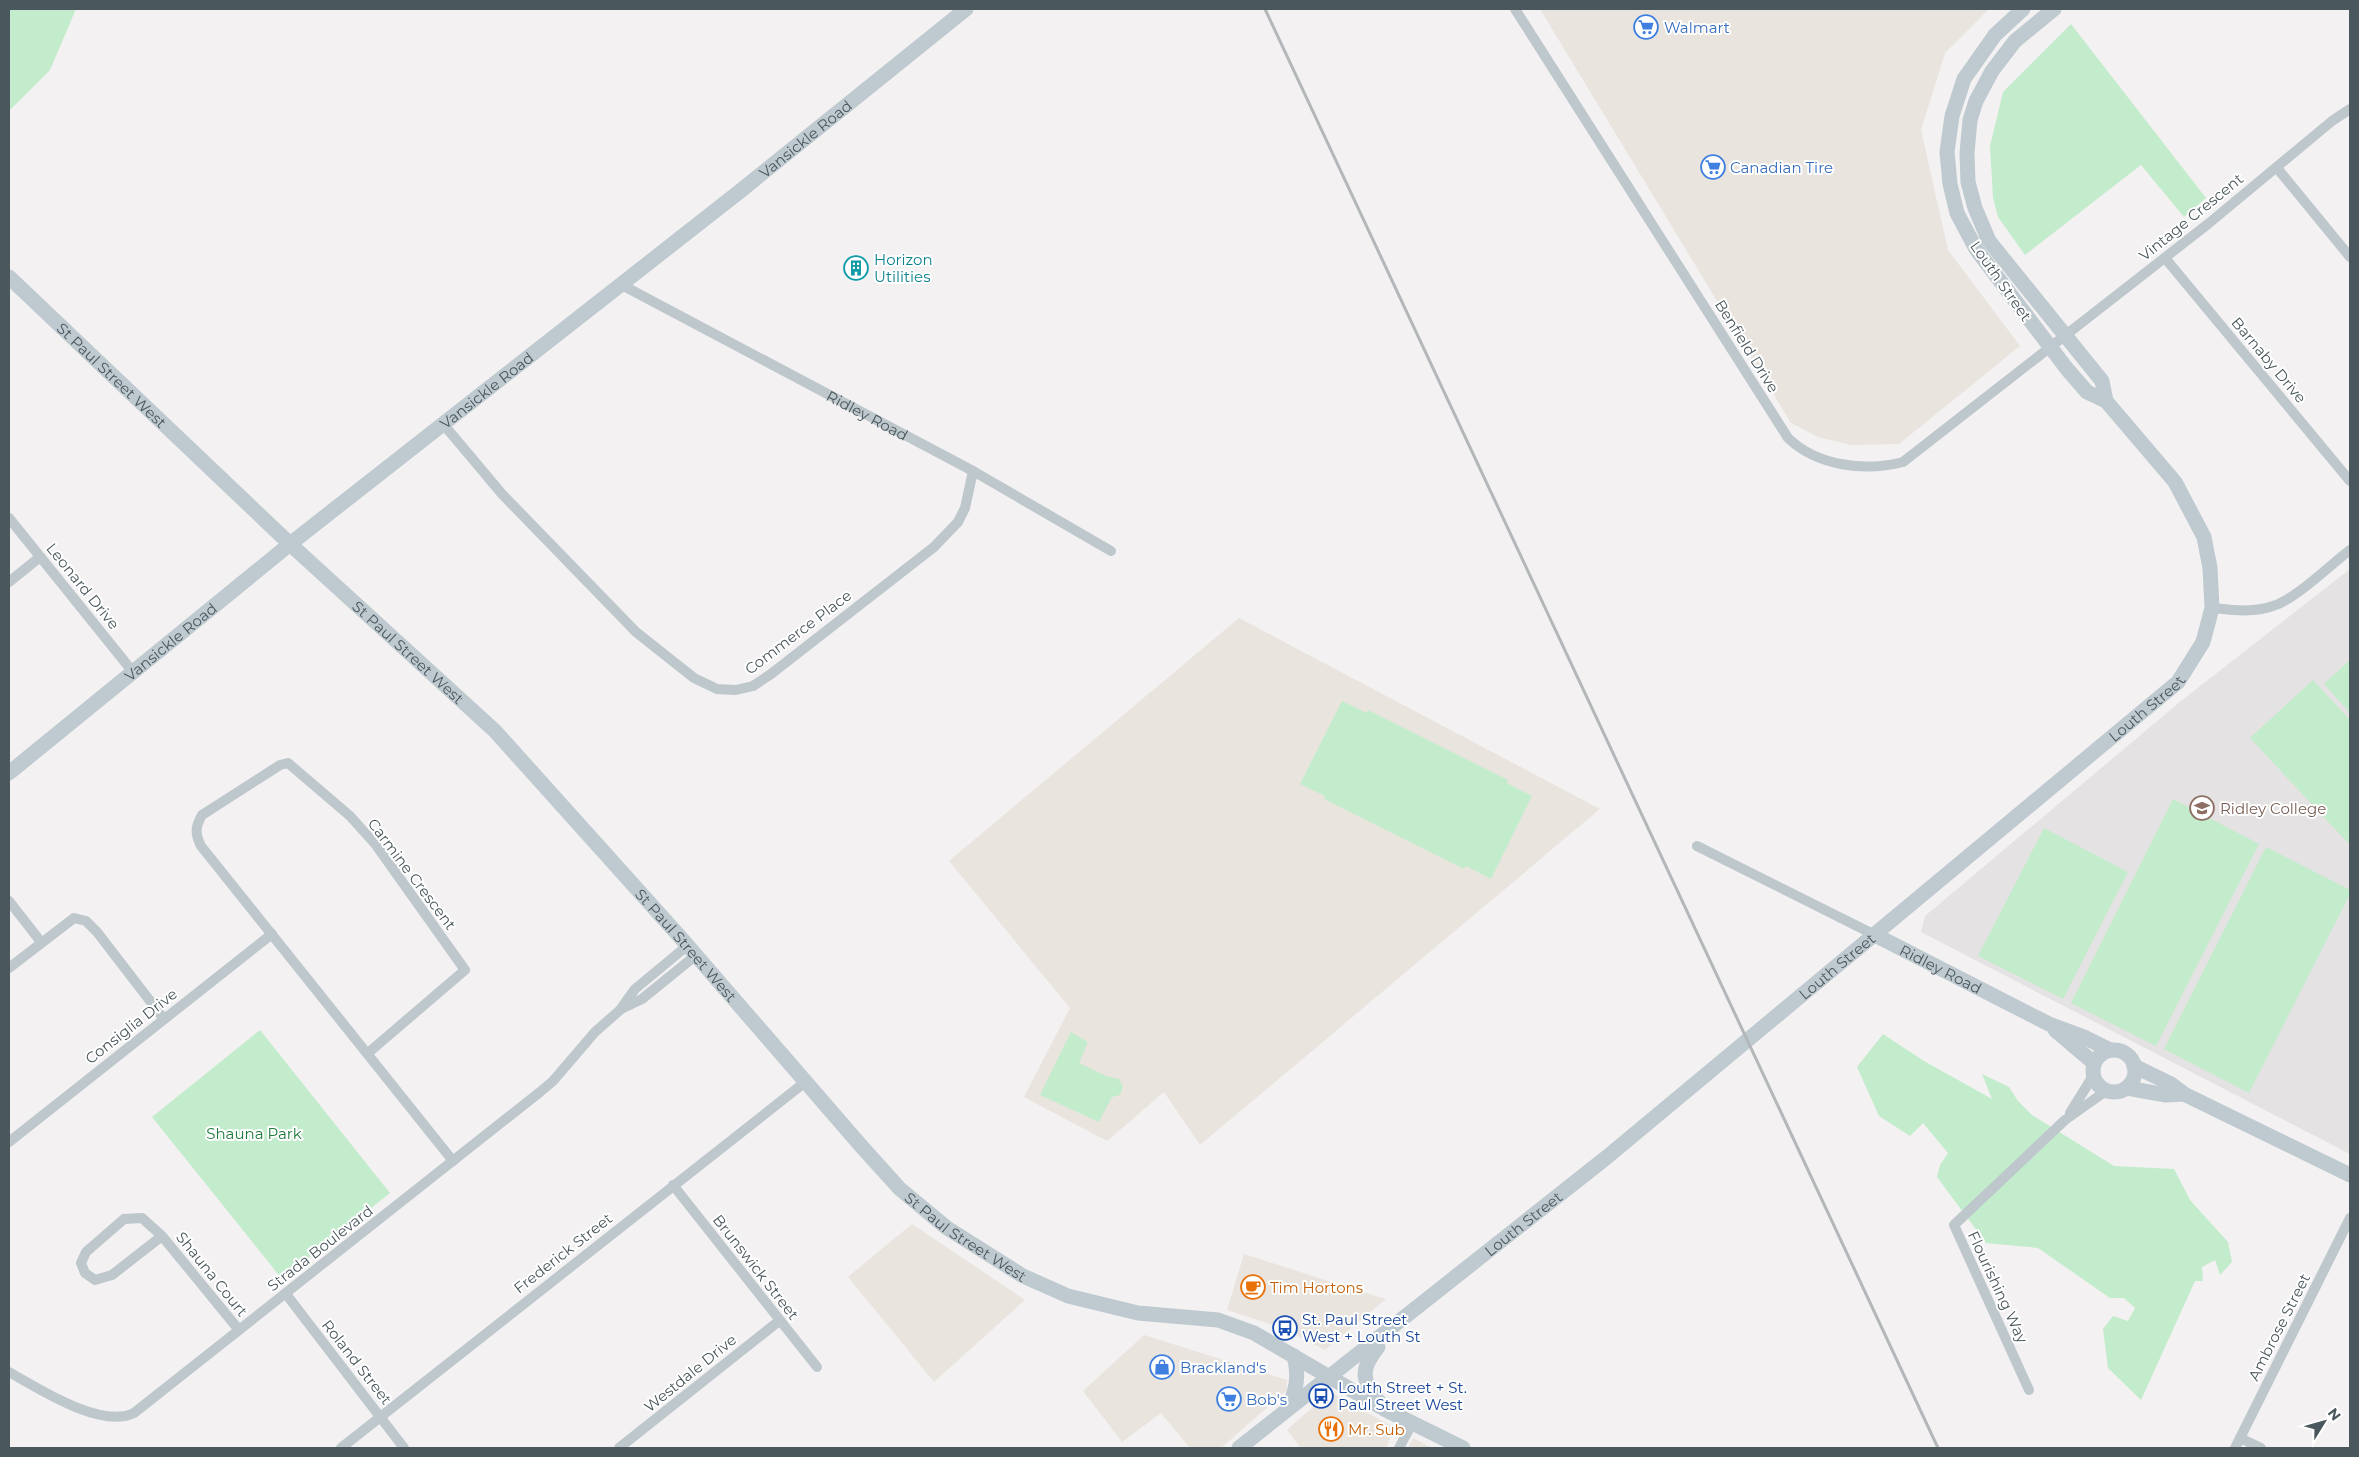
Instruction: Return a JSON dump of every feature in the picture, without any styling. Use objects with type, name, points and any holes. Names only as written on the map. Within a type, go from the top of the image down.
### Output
[{"type":"main road","name":"Vansickle Road","points":[[9,772],[290,544],[739,192],[966,9]]},
{"type":"main road","name":"Louth Street","points":[[1239,1448],[1615,1151],[2178,682],[2203,642],[2212,608],[2210,568],[2204,537],[2175,482],[2106,401],[2087,392],[2050,348],[1976,249],[1957,213],[1947,152],[1952,116],[1964,79],[1995,35],[2023,9]]},
{"type":"main road","name":"Louth Street","points":[[2054,9],[2015,41],[1992,72],[1976,101],[1970,120],[1967,153],[1968,182],[1975,208],[1989,241],[2102,381],[2106,401]]},
{"type":"main road","name":"St Paul Street West","points":[[9,277],[290,544],[495,731],[691,951],[804,1083],[900,1189],[947,1228],[1024,1276],[1068,1296],[1138,1313],[1218,1320],[1254,1333],[1331,1376],[1386,1410],[1463,1448]]},
{"type":"main road","name":"Ridley Road","points":[[1875,935],[2049,1024],[2084,1037],[2110,1050]]},
{"type":"main road","name":"Ridley Road","points":[[2049,1024],[2094,1069]]},
{"type":"main road","points":[[2127,1088],[2134,1076],[2134,1066],[2128,1056],[2122,1052],[2110,1050],[2103,1053],[2094,1069],[2096,1082],[2106,1091],[2114,1092],[2127,1088],[2166,1095],[2184,1094]]},
{"type":"main road","points":[[2134,1066],[2171,1084],[2184,1094],[2350,1174]]},
{"type":"main road","points":[[1386,1410],[1369,1389],[1364,1368],[1366,1361],[1396,1324]]},
{"type":"main road","points":[[1288,1409],[1295,1392],[1298,1377],[1294,1356]]},
{"type":"street","name":"Benfield Drive","points":[[1515,9],[1788,438],[1800,450],[1845,466],[1886,467],[1903,462],[2050,348]]},
{"type":"street","name":"Vintage Crescent","points":[[2050,348],[2277,168],[2332,121],[2350,109]]},
{"type":"street","points":[[2277,168],[2350,257]]},
{"type":"street","name":"Barnaby Drive","points":[[2165,258],[2350,481]]},
{"type":"street","name":"Ridley Road","points":[[620,284],[973,471],[1111,551]]},
{"type":"street","name":"Commerce Place","points":[[444,424],[502,494],[636,632],[694,678],[717,688],[736,690],[753,686],[771,674],[934,547],[958,522],[965,508],[973,471]]},
{"type":"street","name":"Leonard Drive","points":[[9,518],[133,672]]},
{"type":"street","points":[[2212,608],[2242,611],[2274,606],[2289,598],[2350,550]]},
{"type":"street","points":[[9,582],[40,557]]},
{"type":"street","name":"Carmine Crescent","points":[[368,1053],[465,970],[376,845],[350,816],[288,762],[280,765],[202,815],[196,826],[196,837],[201,846],[368,1053],[453,1162]]},
{"type":"street","name":"Ridley Road","points":[[1697,846],[1875,935]]},
{"type":"street","points":[[9,901],[41,942]]},
{"type":"street","points":[[9,968],[74,918],[86,921],[97,932],[164,1020]]},
{"type":"street","name":"Consiglia Drive","points":[[9,1142],[272,934]]},
{"type":"street","name":"Strada Boulevard","points":[[9,1372],[54,1397],[104,1417],[126,1417],[134,1413],[553,1081],[584,1044],[620,1010],[635,989],[691,951]]},
{"type":"street","name":"Flourishing Way","points":[[2065,1120],[2094,1069]]},
{"type":"street","name":"Frederick Street","points":[[341,1448],[804,1083]]},
{"type":"street","name":"Flourishing Way","points":[[2029,1390],[1954,1225],[2065,1120],[2106,1091]]},
{"type":"street","name":"Brunswick Street","points":[[673,1186],[779,1321],[817,1366]]},
{"type":"street","name":"Shauna Court","points":[[162,1236],[112,1276],[95,1280],[85,1273],[81,1263],[86,1252],[124,1219],[142,1218],[162,1236],[239,1330]]},
{"type":"street","name":"Ambrose Street","points":[[2235,1448],[2350,1218]]},
{"type":"street","name":"Roland Street","points":[[286,1294],[404,1448]]},
{"type":"street","name":"Westdale Drive","points":[[619,1448],[779,1321]]},
{"type":"street","points":[[1398,1448],[1412,1422]]},
{"type":"street","points":[[2240,1438],[2261,1448]]},
{"type":"shaded area","points":[[1540,9],[1989,9],[1945,53],[1921,130],[1948,250],[2020,346],[1899,444],[1851,445],[1818,437],[1791,423]]},
{"type":"shaded area","name":"Ridley College","points":[[2350,569],[2350,1154],[1921,932],[1925,916],[2181,701]]},
{"type":"shaded area","points":[[1239,618],[1600,809],[1200,1145],[1164,1092],[1107,1141],[1024,1097],[1070,1008],[949,861]]},
{"type":"shaded area","points":[[912,1224],[1025,1300],[934,1382],[848,1277]]},
{"type":"shaded area","points":[[1244,1254],[1386,1299],[1325,1350],[1285,1329],[1227,1310]]},
{"type":"shaded area","points":[[1144,1335],[1287,1380],[1287,1390],[1221,1448],[1190,1448],[1161,1413],[1122,1442],[1083,1391]]},
{"type":"shaded area","points":[[1330,1392],[1395,1428],[1386,1448],[1301,1448],[1287,1430]]},
{"type":"shaded area","points":[[1413,1438],[1432,1448],[1408,1448]]},
{"type":"green space","points":[[9,9],[76,9],[50,70],[9,111]]},
{"type":"green space","points":[[2071,24],[2206,198],[2184,217],[2141,165],[2025,255],[1998,217],[1993,198],[1990,146],[2003,92]]},
{"type":"green space","points":[[2350,660],[2350,713],[2324,684]]},
{"type":"green space","points":[[2313,680],[2350,720],[2350,840],[2348,843],[2250,738]]},
{"type":"green space","points":[[1342,701],[1367,713],[1368,710],[1508,780],[1507,783],[1532,796],[1491,879],[1466,866],[1464,869],[1324,799],[1325,796],[1300,784]]},
{"type":"green space","points":[[2173,799],[2259,844],[2156,1046],[2071,1003]]},
{"type":"green space","points":[[2044,828],[2128,872],[2063,999],[1978,956]]},
{"type":"green space","points":[[2266,847],[2350,890],[2350,894],[2249,1093],[2164,1049]]},
{"type":"green space","name":"Shauna Park","points":[[260,1030],[390,1193],[282,1279],[152,1117]]},
{"type":"green space","points":[[1071,1032],[1088,1042],[1079,1063],[1106,1076],[1119,1079],[1123,1087],[1120,1095],[1112,1097],[1099,1122],[1040,1095]]},
{"type":"green space","points":[[1883,1034],[1924,1061],[1992,1099],[1982,1074],[2009,1087],[2018,1101],[2032,1115],[2114,1166],[2174,1169],[2190,1200],[2228,1242],[2232,1262],[2220,1275],[2215,1260],[2202,1267],[2203,1281],[2195,1281],[2141,1400],[2108,1368],[2103,1329],[2113,1316],[2128,1321],[2135,1308],[2124,1298],[2110,1298],[2038,1248],[1986,1243],[1937,1177],[1940,1165],[1948,1153],[1923,1123],[1910,1136],[1879,1116],[1857,1067]]},
{"type":"railway","points":[[1265,9],[1938,1448]]},
{"type":"place","name":"Walmart","points":[[1646,27]]},
{"type":"place","name":"Canadian Tire","points":[[1713,167]]},
{"type":"place","name":"Horizon Utilities","points":[[856,268]]},
{"type":"place","name":"Ridley College","points":[[2202,808]]},
{"type":"place","name":"Tim Hortons","points":[[1253,1287]]},
{"type":"place","name":"St. Paul Street West + Louth St","points":[[1285,1328]]},
{"type":"place","name":"Brackland's","points":[[1162,1367]]},
{"type":"place","name":"Louth Street + St. Paul Street West","points":[[1321,1396]]},
{"type":"place","name":"Bob's","points":[[1229,1399]]},
{"type":"place","name":"Mr. Sub","points":[[1331,1429]]}]
